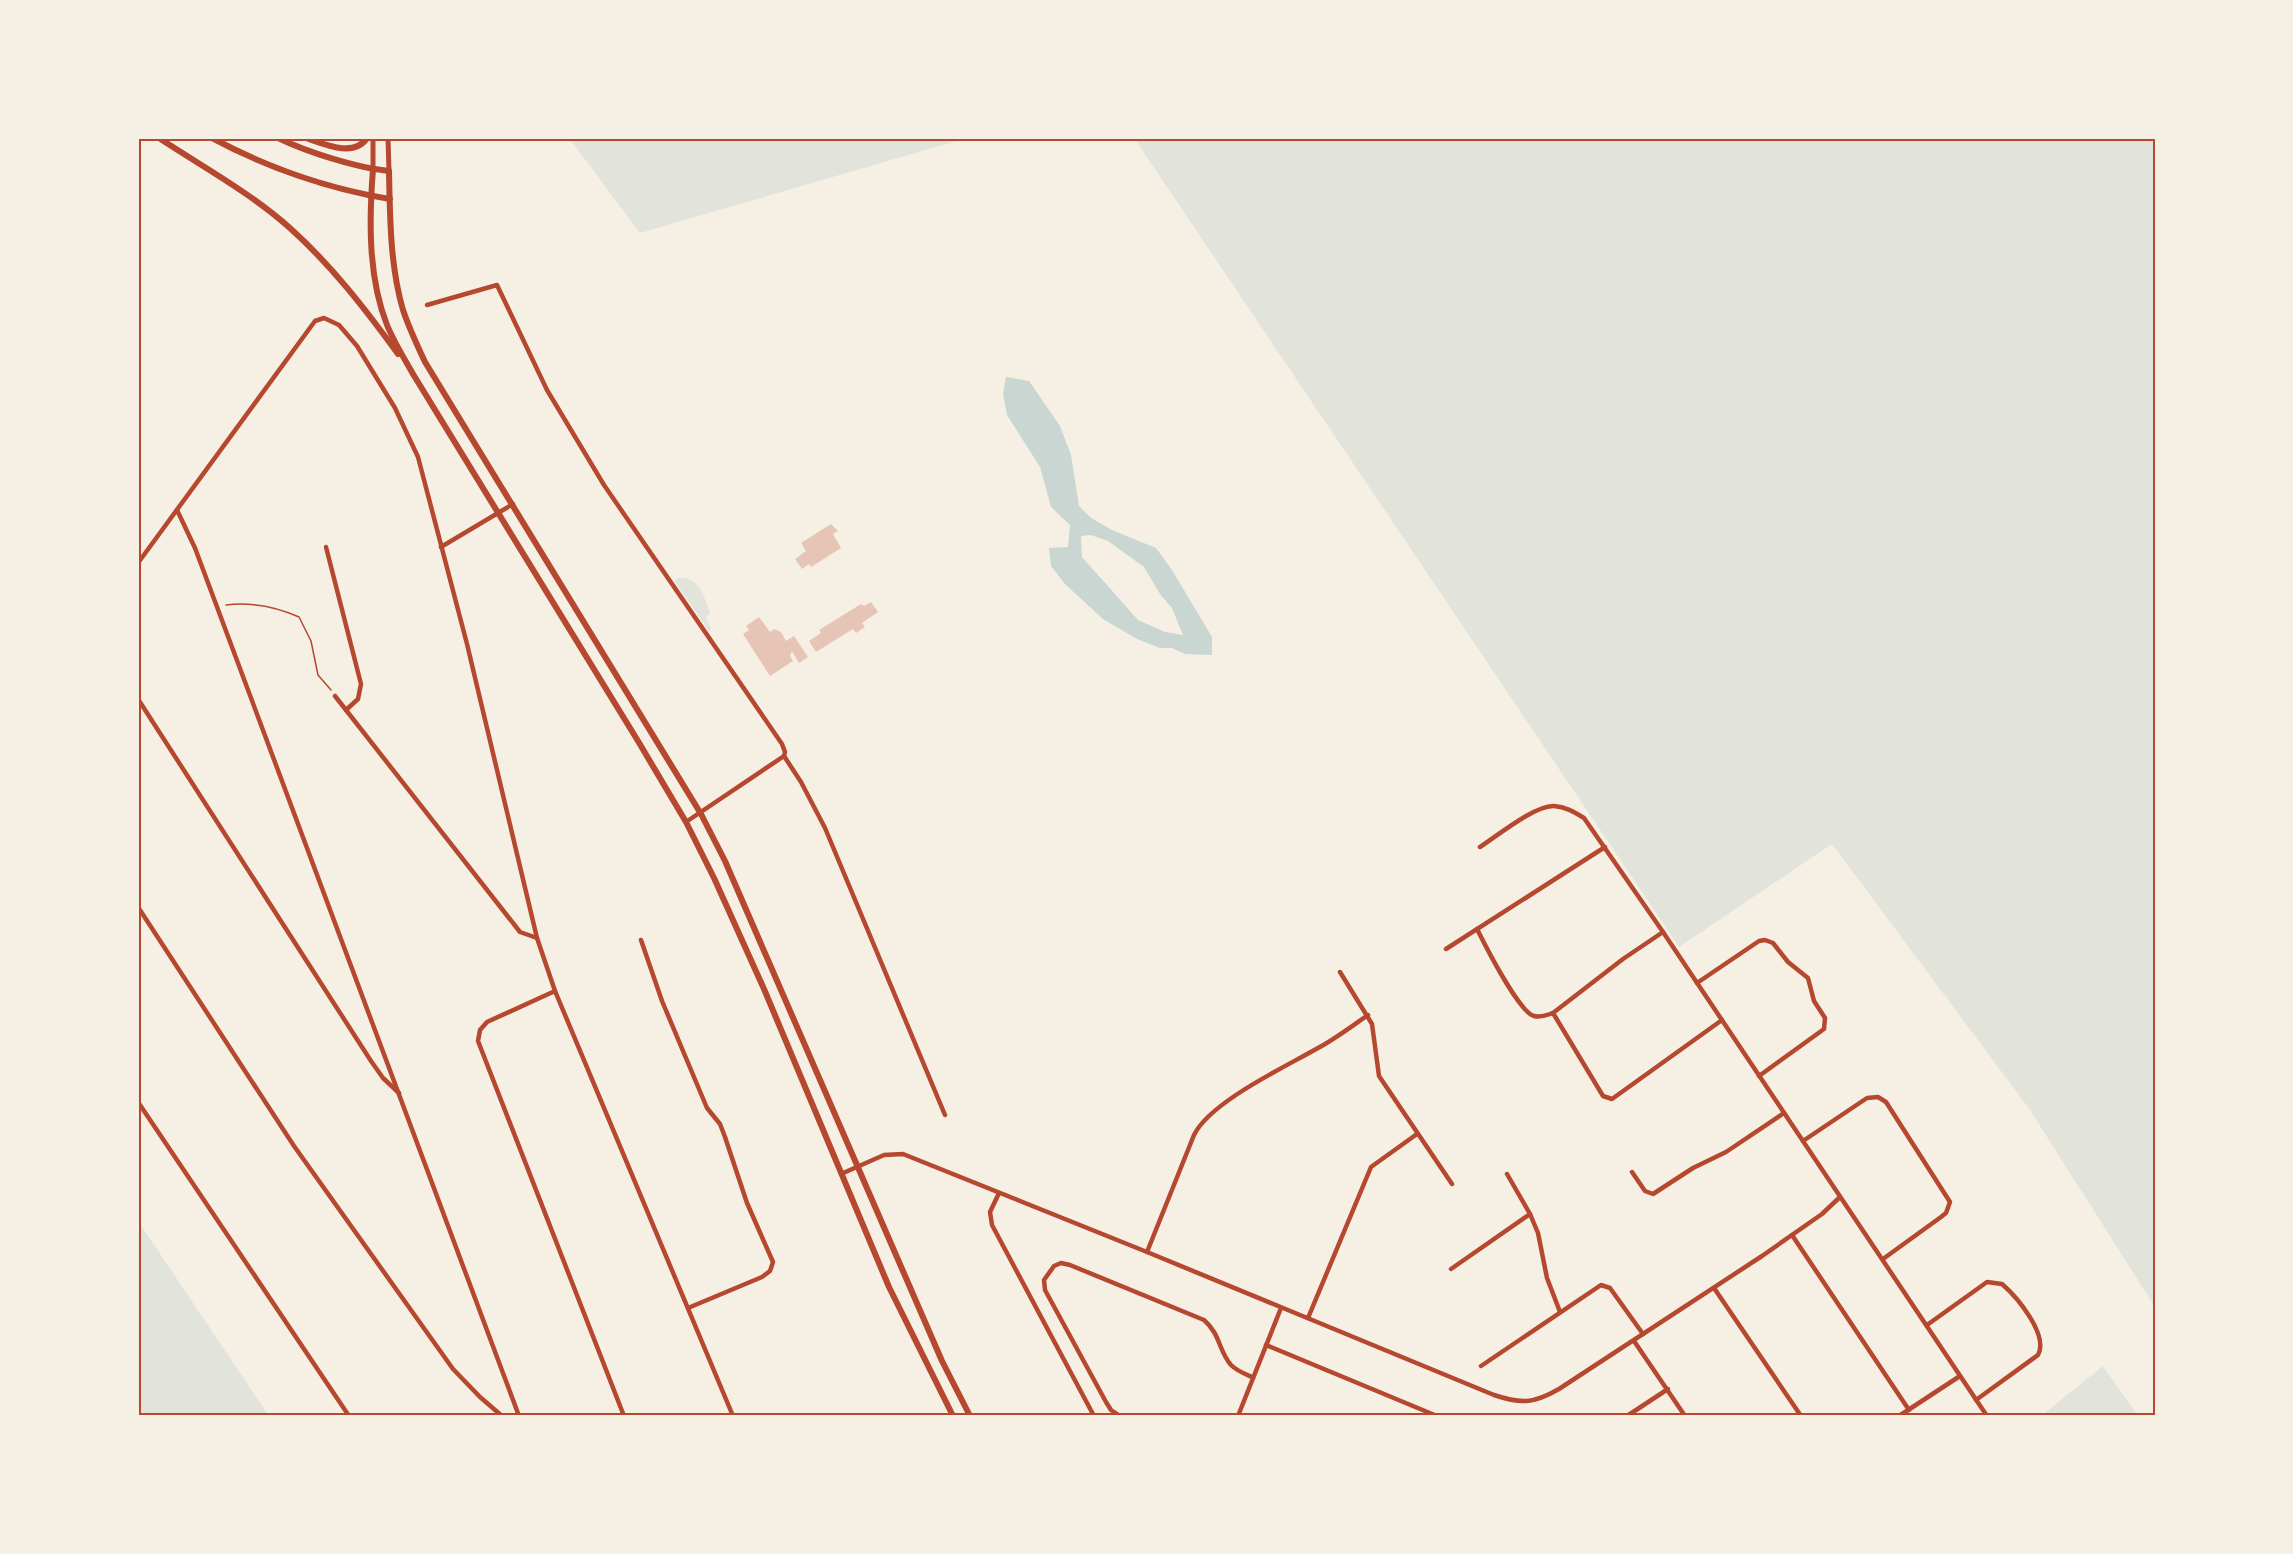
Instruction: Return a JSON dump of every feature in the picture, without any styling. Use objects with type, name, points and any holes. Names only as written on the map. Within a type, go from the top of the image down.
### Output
[{"type":"main road","points":[[159,138],[239,190],[289,227],[363,306],[412,374],[499,514],[686,822],[764,989],[889,1287],[953,1416]]},
{"type":"main road","points":[[212,138],[256,159],[306,177],[371,196],[390,199]]},
{"type":"main road","points":[[278,138],[292,145],[373,170],[389,171],[395,276],[403,311],[413,337],[425,362],[701,814],[725,861],[933,1341],[970,1416]]},
{"type":"main road","points":[[306,138],[349,148],[360,146],[367,138]]},
{"type":"main road","points":[[373,170],[371,237],[380,305],[387,325],[412,374]]},
{"type":"street","points":[[373,138],[373,170]]},
{"type":"street","points":[[388,138],[389,171]]},
{"type":"street","points":[[427,305],[497,285],[531,360],[604,485],[784,748],[784,756],[801,782],[825,828],[945,1115]]},
{"type":"street","points":[[138,563],[315,321],[319,318],[328,319],[339,325],[349,334],[394,408],[418,457],[467,644],[537,938],[555,991],[733,1416]]},
{"type":"street","points":[[441,547],[513,504]]},
{"type":"street","points":[[177,510],[195,548],[519,1416]]},
{"type":"street","points":[[326,547],[361,684],[358,699],[346,710]]},
{"type":"street","points":[[335,696],[520,932],[537,938]]},
{"type":"street","points":[[138,699],[371,1061],[383,1078],[399,1093]]},
{"type":"street","points":[[686,822],[784,756]]},
{"type":"street","points":[[1480,847],[1537,811],[1551,806],[1568,808],[1584,818],[1663,932],[1987,1416]]},
{"type":"street","points":[[1446,949],[1605,847]]},
{"type":"street","points":[[138,907],[298,1152],[447,1361],[469,1387],[502,1416]]},
{"type":"street","points":[[1477,929],[1522,1007],[1535,1017],[1553,1013],[1623,959],[1663,932]]},
{"type":"street","points":[[640,940],[662,1001],[707,1108],[717,1120],[725,1137],[747,1203],[773,1262],[770,1271],[762,1277],[688,1308]]},
{"type":"street","points":[[1697,983],[1760,941],[1765,940],[1773,943],[1788,962],[1808,978],[1815,1001],[1825,1018],[1824,1029],[1759,1076]]},
{"type":"street","points":[[1340,972],[1368,1015],[1375,1031],[1379,1076],[1416,1134],[1452,1184]]},
{"type":"street","points":[[555,991],[487,1022],[480,1030],[478,1041],[624,1416]]},
{"type":"street","points":[[1553,1013],[1603,1096],[1612,1099],[1722,1020]]},
{"type":"street","points":[[1146,1251],[1194,1135],[1203,1120],[1271,1073],[1320,1047],[1368,1015]]},
{"type":"street","points":[[1803,1141],[1867,1098],[1878,1097],[1886,1102],[1950,1202],[1946,1213],[1882,1259]]},
{"type":"street","points":[[138,1102],[349,1416]]},
{"type":"street","points":[[1632,1172],[1645,1191],[1653,1194],[1693,1168],[1726,1152],[1784,1113]]},
{"type":"street","points":[[1308,1318],[1371,1167],[1416,1134]]},
{"type":"street","points":[[841,1174],[884,1155],[903,1154],[1146,1251],[1494,1395],[1519,1402],[1528,1402],[1546,1396],[1634,1341],[1792,1235],[1840,1197]]},
{"type":"street","points":[[1507,1174],[1538,1233],[1547,1278],[1560,1312]]},
{"type":"street","points":[[999,1193],[990,1212],[992,1225],[1094,1416]]},
{"type":"street","points":[[1451,1269],[1530,1214]]},
{"type":"street","points":[[1792,1235],[1908,1410]]},
{"type":"street","points":[[1120,1416],[1111,1410],[1106,1402],[1045,1290],[1044,1280],[1053,1266],[1061,1263],[1070,1265],[1204,1320],[1216,1333],[1222,1351],[1231,1365],[1252,1377]]},
{"type":"street","points":[[1927,1326],[1987,1282],[2002,1284],[2027,1313],[2040,1336],[2042,1344],[2038,1355],[1976,1400]]},
{"type":"street","points":[[1480,1366],[1601,1285],[1606,1285],[1613,1290],[1643,1335]]},
{"type":"street","points":[[1714,1288],[1801,1416]]},
{"type":"street","points":[[1238,1416],[1281,1308]]},
{"type":"street","points":[[1634,1341],[1685,1416]]},
{"type":"street","points":[[1266,1345],[1437,1416]]},
{"type":"street","points":[[1899,1416],[1960,1376]]},
{"type":"street","points":[[1627,1416],[1668,1389]]},
{"type":"path","points":[[217,607],[255,604],[299,617],[311,640],[318,675],[335,696]]},
{"type":"shaded area","points":[[569,138],[967,138],[640,233]]},
{"type":"shaded area","points":[[1134,138],[2155,138],[2155,1307],[2030,1110],[1832,844],[1679,947]]},
{"type":"shaded area","points":[[1006,377],[1029,381],[1060,426],[1071,455],[1079,506],[1091,518],[1112,530],[1156,548],[1172,570],[1212,637],[1212,655],[1185,654],[1172,648],[1160,648],[1137,639],[1103,619],[1065,584],[1051,566],[1049,548],[1068,547],[1070,525],[1051,507],[1040,467],[1007,415],[1003,394]],"holes":[[[1091,535],[1108,541],[1144,567],[1160,594],[1172,608],[1183,635],[1165,632],[1138,620],[1082,557],[1081,536]]]},
{"type":"shaded area","points":[[677,578],[691,580],[700,588],[710,613],[706,618],[711,628],[709,631],[675,582]]},
{"type":"shaded area","points":[[138,1221],[269,1416],[138,1416]]},
{"type":"shaded area","points":[[2103,1366],[2138,1416],[2041,1416]]},
{"type":"building","points":[[831,524],[838,531],[833,534],[841,548],[811,567],[809,564],[802,569],[795,559],[806,551],[801,543]]},
{"type":"building","points":[[871,602],[878,612],[862,623],[865,627],[856,633],[853,629],[816,652],[809,641],[821,633],[819,630],[861,604],[864,606]]},
{"type":"building","points":[[759,617],[770,632],[774,629],[781,632],[786,641],[794,636],[808,657],[799,663],[792,651],[790,656],[793,661],[770,676],[743,634],[749,630],[746,626]]}]
